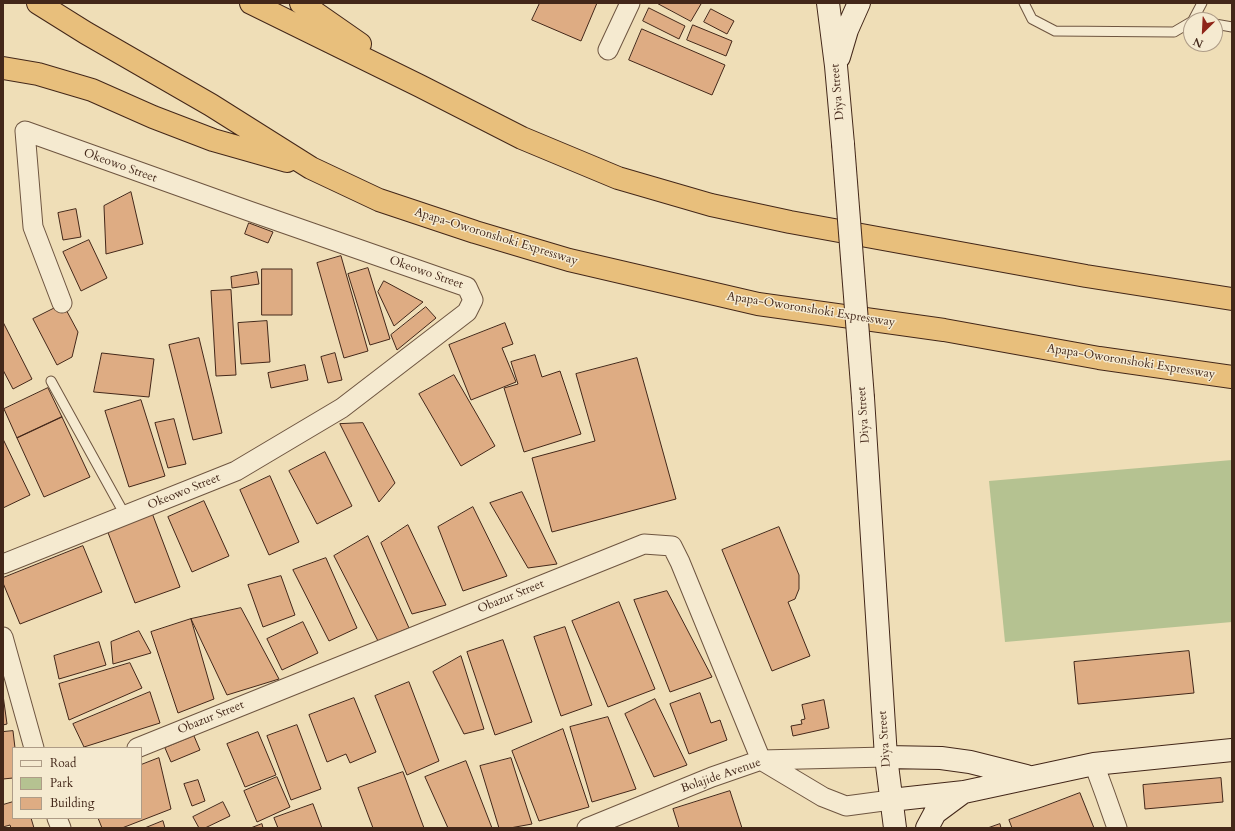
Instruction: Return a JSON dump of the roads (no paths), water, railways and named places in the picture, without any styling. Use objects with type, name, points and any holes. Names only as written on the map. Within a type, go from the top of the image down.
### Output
[{"type":"highway","points":[[38,3],[145,68],[211,105],[311,168]]},
{"type":"highway","points":[[251,3],[522,138],[610,175],[711,206],[813,227],[1086,276],[1232,299]]},
{"type":"highway","points":[[301,3],[420,86]]},
{"type":"highway","points":[[3,68],[38,74],[92,90],[153,117],[213,140],[311,168]]},
{"type":"highway","name":"Apapa-Oworonshoki Expressway","points":[[311,168],[379,200],[569,260],[758,304],[944,330],[1099,358],[1232,377]]},
{"type":"highway","points":[[1086,276],[1232,285]]},
{"type":"highway","points":[[1099,358],[1232,387]]},
{"type":"main road","name":"Diya Street","points":[[828,3],[836,66],[843,144],[863,398],[886,757],[895,828]]},
{"type":"main road","points":[[836,66],[847,30],[859,3]]},
{"type":"main road","points":[[891,800],[964,792],[1094,764],[1232,750]]},
{"type":"main road","points":[[886,757],[941,758],[970,762],[1030,777]]},
{"type":"main road","points":[[927,828],[935,813],[964,792]]},
{"type":"street","points":[[608,50],[630,3]]},
{"type":"street","name":"Okeowo Street","points":[[3,564],[236,471],[342,408],[467,312],[473,300],[468,287],[25,131],[33,227],[62,303]]},
{"type":"street","name":"Obazur Street","points":[[139,747],[644,544],[672,546],[680,562],[761,760]]},
{"type":"street","points":[[3,637],[34,747]]},
{"type":"street","name":"Bolajide Avenue","points":[[587,828],[712,777],[761,760],[886,757]]},
{"type":"street","points":[[761,760],[823,797],[846,806],[891,800]]},
{"type":"street","points":[[1094,764],[1117,828]]},
{"type":"lane","points":[[1024,3],[1032,19],[1056,31],[1174,32],[1183,27]]},
{"type":"lane","points":[[1197,12],[1202,3]]},
{"type":"lane","points":[[51,381],[125,515]]}]
